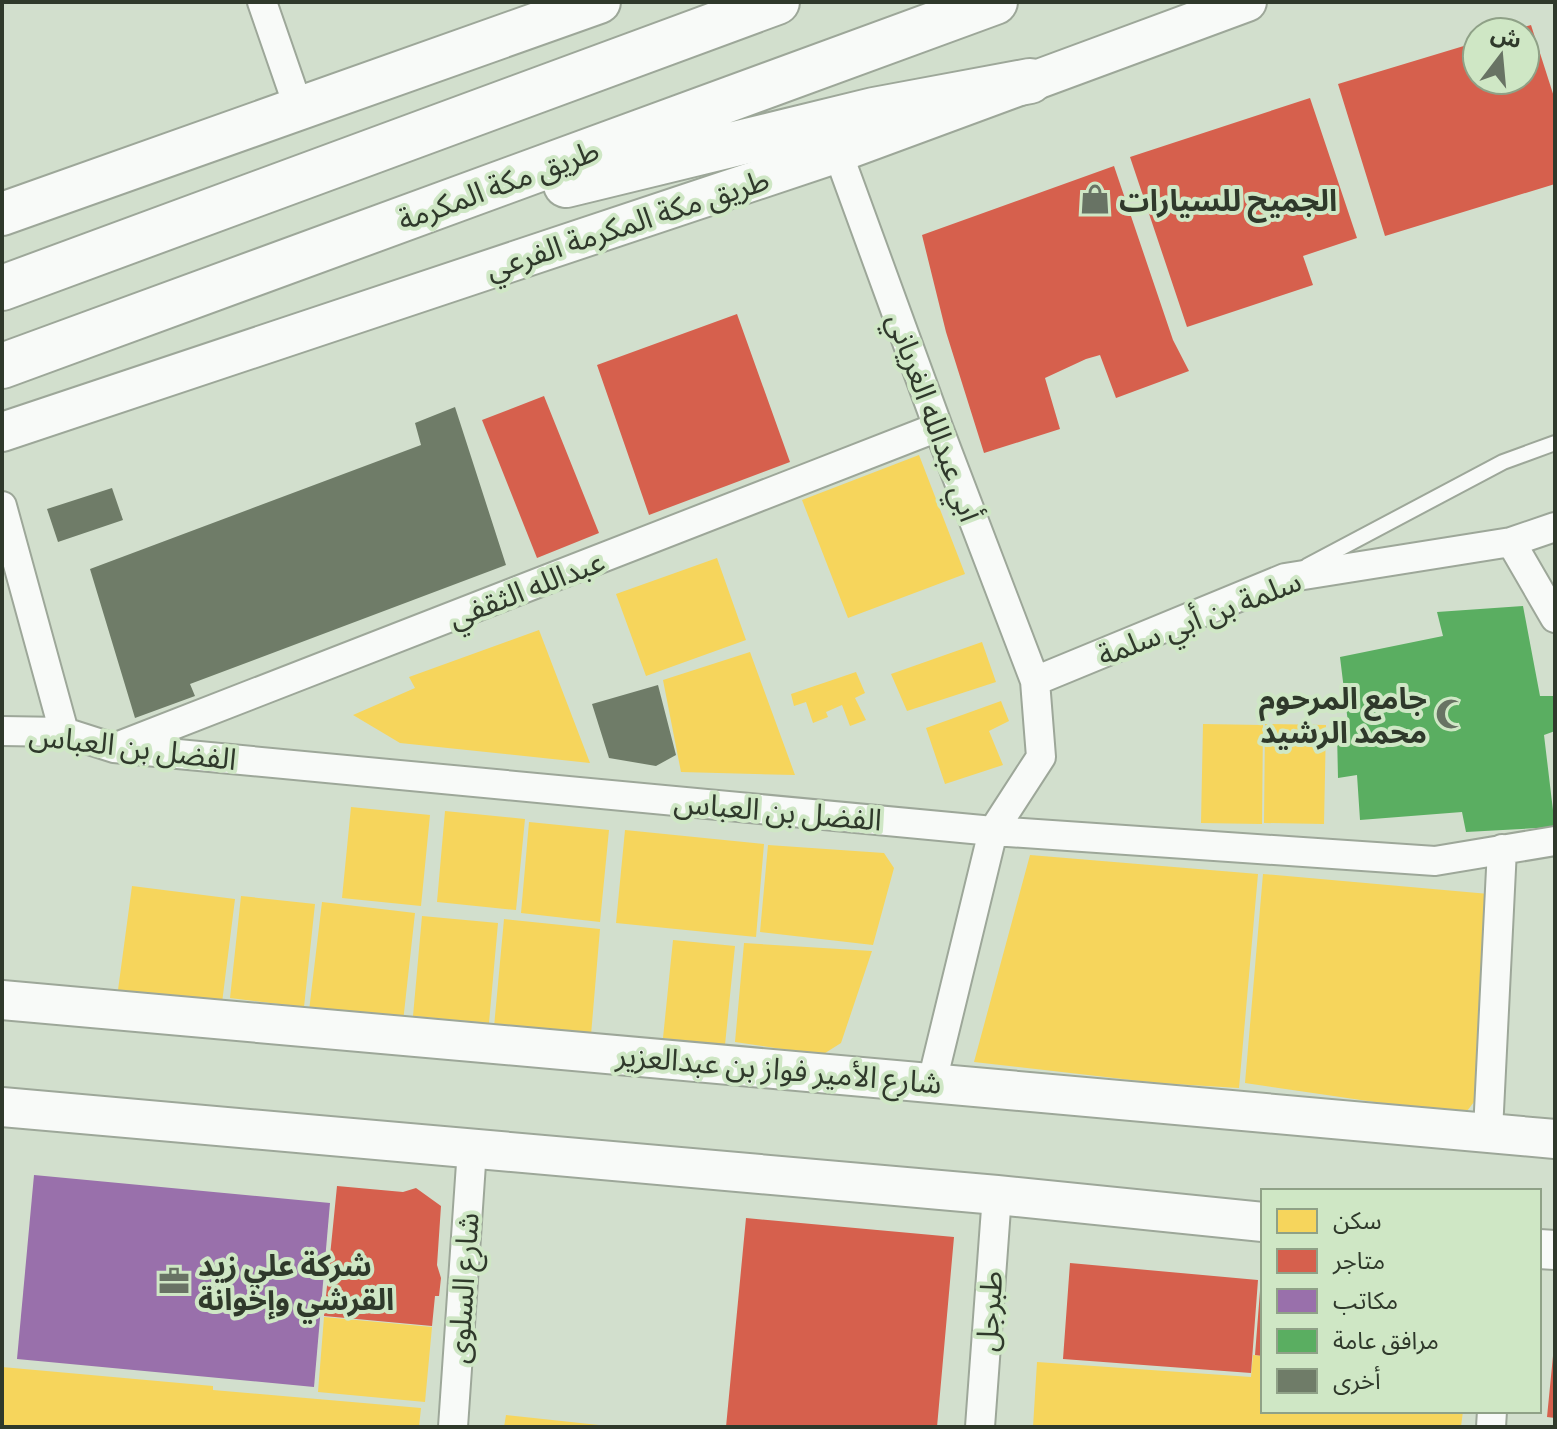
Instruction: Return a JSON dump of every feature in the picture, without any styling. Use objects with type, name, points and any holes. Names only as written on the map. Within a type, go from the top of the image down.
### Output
[{"type":"highway","points":[[2,288],[777,2]]},
{"type":"highway","name":"طريق مكة المكرمة","points":[[2,366],[995,2]]},
{"type":"highway","points":[[316,251],[554,188],[874,110],[1030,81]]},
{"type":"main road","points":[[2,214],[599,2]]},
{"type":"main road","name":"طريق مكة المكرمة الفرعي","points":[[2,432],[838,153],[1247,2]]},
{"type":"main road","name":"شارع الأمير فواز بن عبدالعزير","points":[[2,1000],[1555,1139]]},
{"type":"main road","points":[[2,1107],[997,1195],[1261,1222]]},
{"type":"street","points":[[262,2],[299,109]]},
{"type":"street","name":"أبي عبدالله الغرياني","points":[[838,153],[1035,681],[1041,757],[993,831],[932,1082]]},
{"type":"street","name":"عبدالله الثقفي","points":[[114,748],[938,427]]},
{"type":"street","points":[[2,506],[64,732]]},
{"type":"street","name":"سلمة بن أبي سلمة","points":[[1035,681],[1285,578],[1511,542],[1555,527]]},
{"type":"street","points":[[1511,542],[1555,618]]},
{"type":"street","name":"الفضل بن العباس","points":[[2,731],[64,732],[114,748],[993,831],[1435,861],[1555,841]]},
{"type":"street","points":[[1488,1131],[1502,849]]},
{"type":"street","name":"شارع السلوى","points":[[453,1427],[472,1149]]},
{"type":"street","name":"طبرجل","points":[[980,1427],[997,1195]]},
{"type":"lane","points":[[1285,578],[1503,462],[1555,443]]},
{"type":"building: سكن","points":[[919,455],[965,574],[848,618],[802,500]]},
{"type":"building: سكن","points":[[717,558],[746,640],[646,676],[616,594]]},
{"type":"building: سكن","points":[[539,630],[590,763],[400,743],[353,715],[415,688],[409,677]]},
{"type":"building: سكن","points":[[982,642],[996,682],[907,711],[891,674]]},
{"type":"building: سكن","points":[[750,652],[795,775],[681,772],[663,680]]},
{"type":"building: سكن","points":[[856,672],[865,693],[855,698],[866,720],[850,726],[842,705],[826,712],[828,717],[813,723],[806,702],[794,706],[791,694]]},
{"type":"building: سكن","points":[[1001,701],[1009,721],[989,731],[1003,765],[945,784],[926,728]]},
{"type":"building: سكن","points":[[1203,724],[1263,725],[1262,824],[1201,823]]},
{"type":"building: سكن","points":[[1265,724],[1326,725],[1324,824],[1264,823]]},
{"type":"building: سكن","points":[[351,807],[430,815],[421,906],[342,898]]},
{"type":"building: سكن","points":[[445,811],[525,819],[516,910],[437,902]]},
{"type":"building: سكن","points":[[529,822],[609,830],[600,922],[521,913]]},
{"type":"building: سكن","points":[[625,830],[764,844],[756,937],[616,923]]},
{"type":"building: سكن","points":[[768,845],[884,853],[894,868],[873,945],[760,932]]},
{"type":"building: سكن","points":[[1030,855],[1258,874],[1239,1088],[1158,1083],[974,1062]]},
{"type":"building: سكن","points":[[1263,874],[1489,894],[1477,1098],[1464,1115],[1245,1083]]},
{"type":"building: سكن","points":[[132,886],[235,899],[222,1003],[118,990]]},
{"type":"building: سكن","points":[[241,896],[315,904],[304,1007],[230,998]]},
{"type":"building: سكن","points":[[322,902],[415,913],[403,1022],[309,1011]]},
{"type":"building: سكن","points":[[422,916],[498,923],[489,1023],[413,1016]]},
{"type":"building: سكن","points":[[504,919],[600,929],[591,1035],[494,1027]]},
{"type":"building: سكن","points":[[673,940],[735,946],[725,1045],[663,1038]]},
{"type":"building: سكن","points":[[744,943],[872,951],[841,1043],[822,1055],[735,1042]]},
{"type":"building: سكن","points":[[324,1317],[432,1327],[425,1402],[318,1392]]},
{"type":"building: سكن","points":[[1253,1355],[1261,1356],[1261,1413],[1463,1413],[1461,1427],[1033,1427],[1037,1362],[1251,1377]]},
{"type":"building: سكن","points":[[2,1367],[421,1408],[419,1427],[2,1427]]},
{"type":"building: سكن","points":[[506,1415],[599,1425],[599,1427],[504,1427]]},
{"type":"building: متاجر","points":[[1461,47],[1461,96],[1541,96],[1541,56],[1555,100],[1555,184],[1385,236],[1338,84]]},
{"type":"building: متاجر","points":[[1310,98],[1357,238],[1303,256],[1313,285],[1187,327],[1130,157]]},
{"type":"building: متاجر","points":[[1114,166],[1173,340],[1189,371],[1116,398],[1100,355],[1086,359],[1045,378],[1060,429],[984,453],[946,332],[922,235]]},
{"type":"building: متاجر","points":[[737,314],[790,462],[649,515],[597,365]]},
{"type":"building: متاجر","points":[[544,396],[599,533],[537,558],[482,420]]},
{"type":"building: متاجر","points":[[337,1186],[403,1192],[416,1188],[441,1206],[437,1265],[441,1278],[439,1296],[435,1296],[432,1326],[324,1316]]},
{"type":"building: متاجر","points":[[746,1218],[954,1237],[937,1427],[726,1427]]},
{"type":"building: متاجر","points":[[1070,1263],[1258,1280],[1251,1373],[1063,1359]]},
{"type":"building: متاجر","points":[[1261,1278],[1261,1356],[1255,1355]]},
{"type":"building: متاجر","points":[[1555,1356],[1555,1418],[1547,1417]]},
{"type":"building: مكاتب","name":"شركة علي زيد القرشي وإخوانة","points":[[34,1175],[330,1203],[314,1387],[17,1359]]},
{"type":"building: مرافق عامة","name":"جامع المرحوم محمد الرشيد","points":[[1523,606],[1540,696],[1555,696],[1555,731],[1544,735],[1555,827],[1466,832],[1462,812],[1360,820],[1357,775],[1338,778],[1337,732],[1349,731],[1340,657],[1443,636],[1437,612]]},
{"type":"building: أخرى","points":[[455,407],[506,565],[190,684],[195,696],[135,718],[90,569],[421,445],[415,423]]},
{"type":"building: أخرى","points":[[112,488],[123,520],[58,542],[47,509]]},
{"type":"building: أخرى","points":[[658,685],[676,755],[656,766],[609,758],[592,704]]},
{"type":"place","name":"الجميح للسيارات","points":[[1095,199]]},
{"type":"place","name":"جامع المرحوم محمد الرشيد","points":[[1451,714]]},
{"type":"place","name":"شركة علي زيد القرشي وإخوانة","points":[[174,1281]]}]
